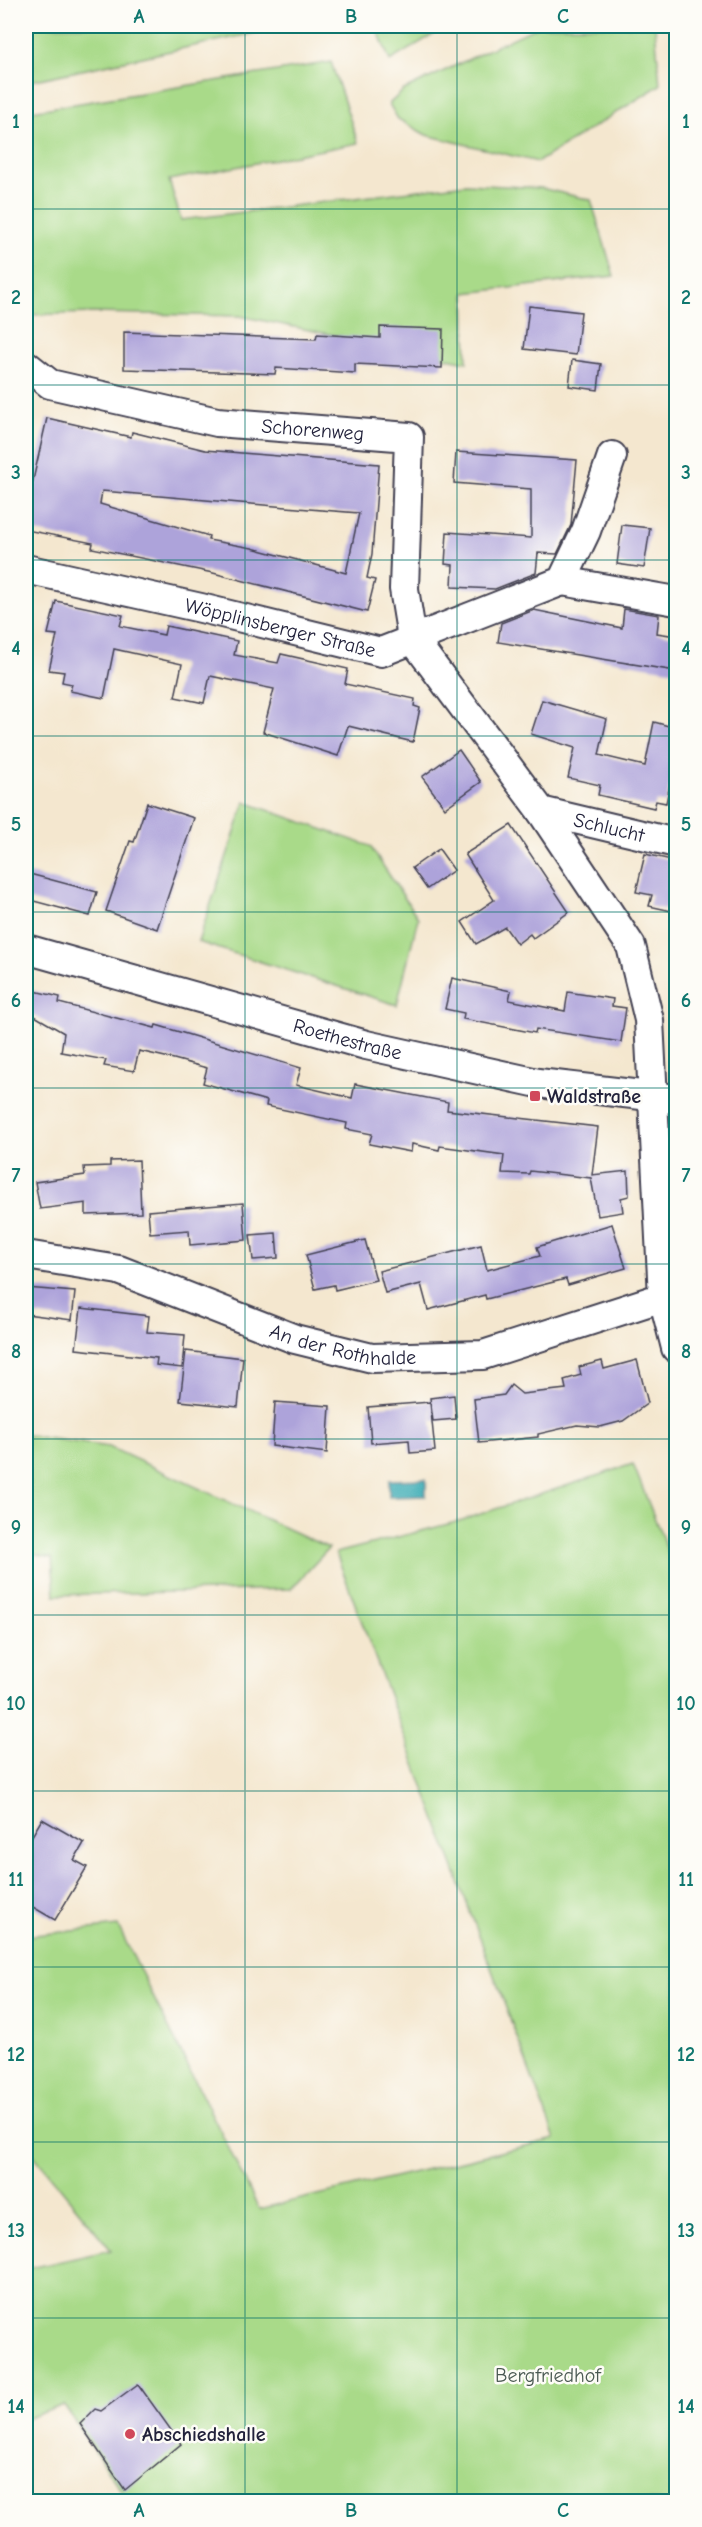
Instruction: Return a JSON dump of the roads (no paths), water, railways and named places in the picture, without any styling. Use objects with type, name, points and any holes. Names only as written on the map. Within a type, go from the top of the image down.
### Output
[{"type":"street","name":"Schorenweg","points":[[26,365],[50,384],[217,423],[409,437],[404,589],[412,638]]},
{"type":"street","points":[[612,456],[586,531],[562,580],[676,601]]},
{"type":"street","name":"Wöpplinsberger Straße","points":[[26,570],[201,608],[381,652],[562,580]]},
{"type":"street","points":[[412,638],[541,811],[630,946],[665,1097],[663,1297],[676,1348]]},
{"type":"street","name":"Schlucht","points":[[541,811],[676,843]]},
{"type":"street","name":"Roethestraße","points":[[26,949],[366,1045],[538,1083],[665,1097]]},
{"type":"street","name":"An der Rothhalde","points":[[26,1255],[119,1270],[295,1339],[372,1358],[483,1355],[663,1297]]},
{"type":"water","points":[[426,1479],[426,1496],[389,1497],[389,1480]]},
{"type":"place","name":"Waldstraße","points":[[535,1096]]},
{"type":"place","name":"Abschiedshalle","points":[[130,2434]]},
{"type":"park label","name":"Bergfriedhof","points":[[548,2375]]}]
